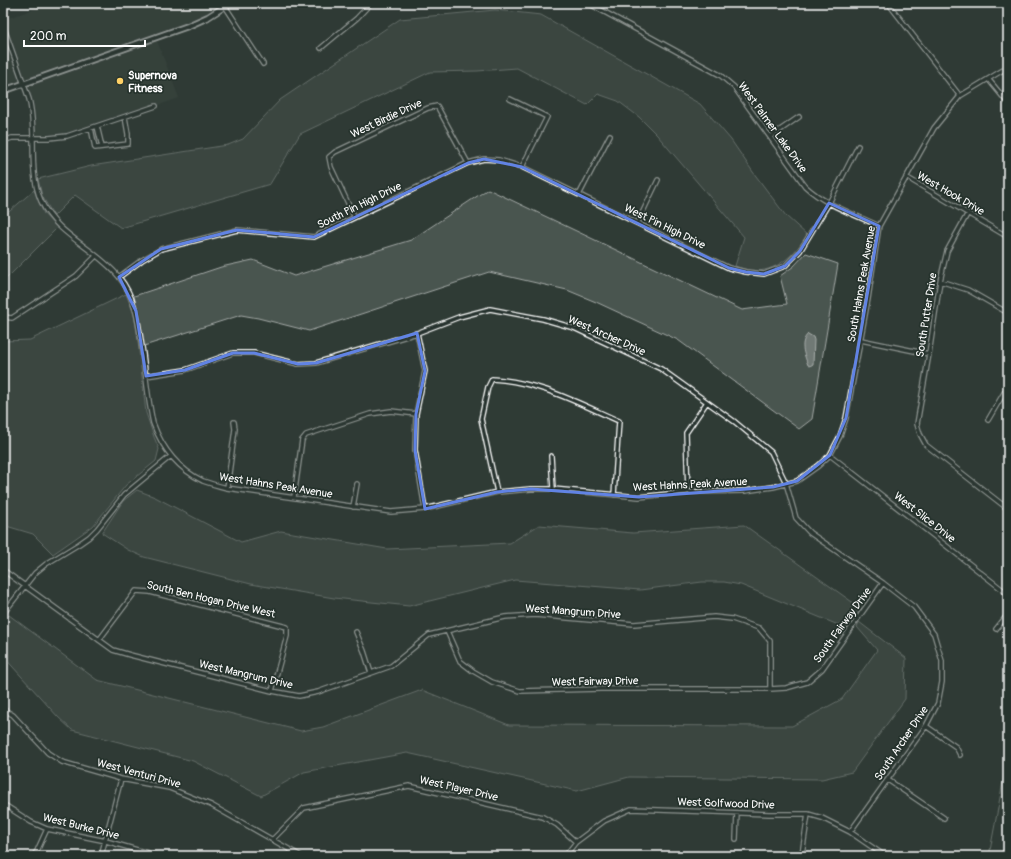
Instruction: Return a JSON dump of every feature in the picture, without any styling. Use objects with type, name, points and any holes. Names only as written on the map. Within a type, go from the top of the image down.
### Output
[{"type":"main road","points":[[3,91],[188,26],[208,17],[224,5],[230,3]]},
{"type":"street","points":[[321,48],[357,18],[371,3]]},
{"type":"street","name":"West Palmer Lake Drive","points":[[588,3],[720,75],[734,86],[804,186],[829,203],[879,226]]},
{"type":"street","points":[[888,3],[960,96]]},
{"type":"street","points":[[224,5],[263,64]]},
{"type":"street","name":"West Hahns Peak Avenue","points":[[3,25],[24,84],[32,114],[34,138],[34,175],[36,187],[44,207],[66,233],[112,269],[128,290],[134,305],[139,325],[153,423],[157,434],[171,456],[184,469],[204,481],[227,488],[391,512],[425,509],[497,492],[531,489],[553,489],[639,497],[688,492],[745,491],[773,487],[797,481],[818,466],[830,455]]},
{"type":"street","name":"South Hahns Peak Avenue","points":[[830,455],[840,436],[846,418],[861,340],[879,226],[934,128],[960,96],[989,80],[1008,67]]},
{"type":"street","points":[[989,80],[1008,103]]},
{"type":"street","points":[[510,99],[547,116],[522,167]]},
{"type":"street","points":[[3,141],[12,138],[61,137],[156,106]]},
{"type":"street","name":"West Birdie Drive","points":[[354,216],[331,167],[329,157],[334,152],[428,108],[437,106],[468,163]]},
{"type":"street","points":[[770,137],[799,116]]},
{"type":"street","points":[[91,128],[95,148],[128,144],[125,117]]},
{"type":"street","points":[[97,126],[102,147]]},
{"type":"street","points":[[579,195],[610,135]]},
{"type":"street","name":"West Pin High Drive","points":[[468,163],[484,159],[499,160],[522,167],[638,222],[729,268],[764,274],[785,266],[800,251],[829,203],[858,146]]},
{"type":"street","name":"South Pin High Drive","points":[[119,277],[142,260],[161,249],[237,230],[314,236],[468,163]]},
{"type":"street","name":"West Hook Drive","points":[[906,177],[1008,236]]},
{"type":"street","points":[[638,222],[658,180]]},
{"type":"street","name":"South Putter Drive","points":[[968,213],[947,251],[940,281],[917,424],[926,445],[1007,507]]},
{"type":"street","points":[[3,317],[12,318],[76,276],[96,256]]},
{"type":"street","points":[[940,281],[968,290],[1008,313]]},
{"type":"street","name":"West Archer Drive","points":[[146,376],[186,370],[234,353],[254,353],[298,364],[316,363],[417,333],[459,317],[490,309],[543,319],[574,328],[661,369],[736,422],[771,452],[786,483],[796,518],[805,528],[810,533],[883,583]]},
{"type":"street","points":[[417,333],[425,371],[416,414],[415,450],[425,509]]},
{"type":"street","points":[[861,340],[929,354]]},
{"type":"street","points":[[497,492],[481,419],[488,387],[492,379],[504,379],[550,391],[619,421],[614,494]]},
{"type":"street","points":[[988,420],[1008,386]]},
{"type":"street","points":[[688,492],[686,433],[707,402]]},
{"type":"street","points":[[294,497],[302,440],[306,435],[370,414],[391,411],[416,414]]},
{"type":"street","points":[[227,488],[235,429],[234,422]]},
{"type":"street","name":"West Slice Drive","points":[[830,455],[1008,594]]},
{"type":"street","points":[[3,614],[35,573],[46,564],[79,544],[89,536],[97,529],[124,495],[171,456]]},
{"type":"street","points":[[551,456],[553,489]]},
{"type":"street","points":[[353,507],[357,484]]},
{"type":"street","name":"West Mangrum Drive","points":[[3,570],[114,650],[272,691],[299,696],[318,692],[391,666],[429,635],[505,617],[536,615],[634,624],[714,617],[732,619],[760,628],[770,641],[770,689]]},
{"type":"street","name":"South Fairway Drive","points":[[770,689],[786,688],[807,682],[822,669],[883,583]]},
{"type":"street","name":"South Archer Drive","points":[[850,832],[926,726],[938,703],[942,682],[942,661],[934,634],[914,607],[883,583]]},
{"type":"street","name":"South Ben Hogan Drive West","points":[[99,640],[136,591],[150,592],[287,627],[288,636],[272,691]]},
{"type":"street","points":[[996,629],[1008,614]]},
{"type":"street","name":"West Fairway Drive","points":[[447,630],[460,661],[473,671],[492,682],[520,691],[601,689],[770,689]]},
{"type":"street","points":[[356,632],[371,673]]},
{"type":"street","name":"West Venturi Drive","points":[[3,709],[12,715],[48,753],[62,762],[121,779],[169,788],[211,805],[301,856]]},
{"type":"street","points":[[926,726],[956,748],[960,755]]},
{"type":"street","points":[[101,856],[121,779]]},
{"type":"street","points":[[888,780],[944,818]]},
{"type":"street","name":"West Player Drive","points":[[272,840],[304,808],[409,786],[543,817],[557,825],[576,842]]},
{"type":"street","name":"West Burke Drive","points":[[3,804],[31,822],[46,829],[106,841],[158,856]]},
{"type":"street","name":"West Golfwood Drive","points":[[564,856],[576,842],[604,821],[631,809],[808,814],[822,818],[850,832],[885,856]]},
{"type":"street","points":[[736,839],[737,812]]},
{"type":"street","points":[[802,854],[808,814]]},
{"type":"street","points":[[33,856],[37,851],[46,829]]},
{"type":"highlighted area","points":[[484,159],[522,167],[729,268],[746,272],[764,274],[785,266],[800,251],[829,203],[879,226],[846,418],[830,455],[797,481],[773,487],[639,497],[531,489],[497,492],[425,509],[415,450],[416,414],[425,371],[417,333],[316,363],[298,364],[254,353],[233,353],[185,370],[146,376],[136,311],[119,277],[161,249],[237,230],[314,237],[468,163]]},
{"type":"shaded area","points":[[51,3],[230,3],[219,11],[156,38],[179,98],[76,134],[34,138],[33,124],[24,84],[3,91],[3,20]]},
{"type":"shaded area","points":[[495,10],[541,15],[700,104],[731,140],[786,216],[807,235],[802,242],[792,254],[780,264],[765,270],[748,270],[735,266],[744,237],[657,135],[639,117],[618,101],[598,94],[587,105],[517,68],[430,72],[300,134],[270,184],[121,228],[75,195],[54,216],[42,196],[38,179],[91,166],[228,145],[243,139],[280,100],[400,19]]},
{"type":"shaded area","points":[[488,189],[742,310],[787,304],[780,276],[794,266],[806,253],[838,264],[812,419],[799,429],[678,340],[596,302],[567,290],[489,272],[309,331],[241,315],[144,346],[134,296],[221,267],[253,260],[294,276],[411,240]]},
{"type":"shaded area","points":[[34,190],[44,214],[57,228],[3,282],[3,217]]},
{"type":"shaded area","points":[[126,294],[134,314],[146,413],[159,449],[156,461],[126,485],[93,526],[53,554],[33,534],[3,525],[3,341],[30,340]]},
{"type":"shaded area","points":[[808,334],[813,337],[814,340],[813,364],[810,366],[808,365],[803,349],[805,337]]},
{"type":"shaded area","points":[[137,490],[155,497],[241,542],[281,531],[387,549],[510,543],[539,525],[633,533],[744,525],[862,609],[848,629],[741,585],[724,582],[702,582],[640,590],[515,580],[409,606],[334,598],[251,584],[144,557],[128,550],[102,533],[123,501]]},
{"type":"shaded area","points":[[9,615],[97,680],[301,731],[323,727],[422,690],[509,725],[792,726],[842,699],[877,650],[857,627],[859,622],[906,658],[905,699],[852,772],[822,779],[629,777],[577,791],[407,753],[304,772],[261,796],[193,761],[72,730],[58,717],[3,656],[3,622]]},
{"type":"waterway","points":[[989,856],[1008,755]]},
{"type":"place","name":"Supernova Fitness","points":[[120,81]]}]
